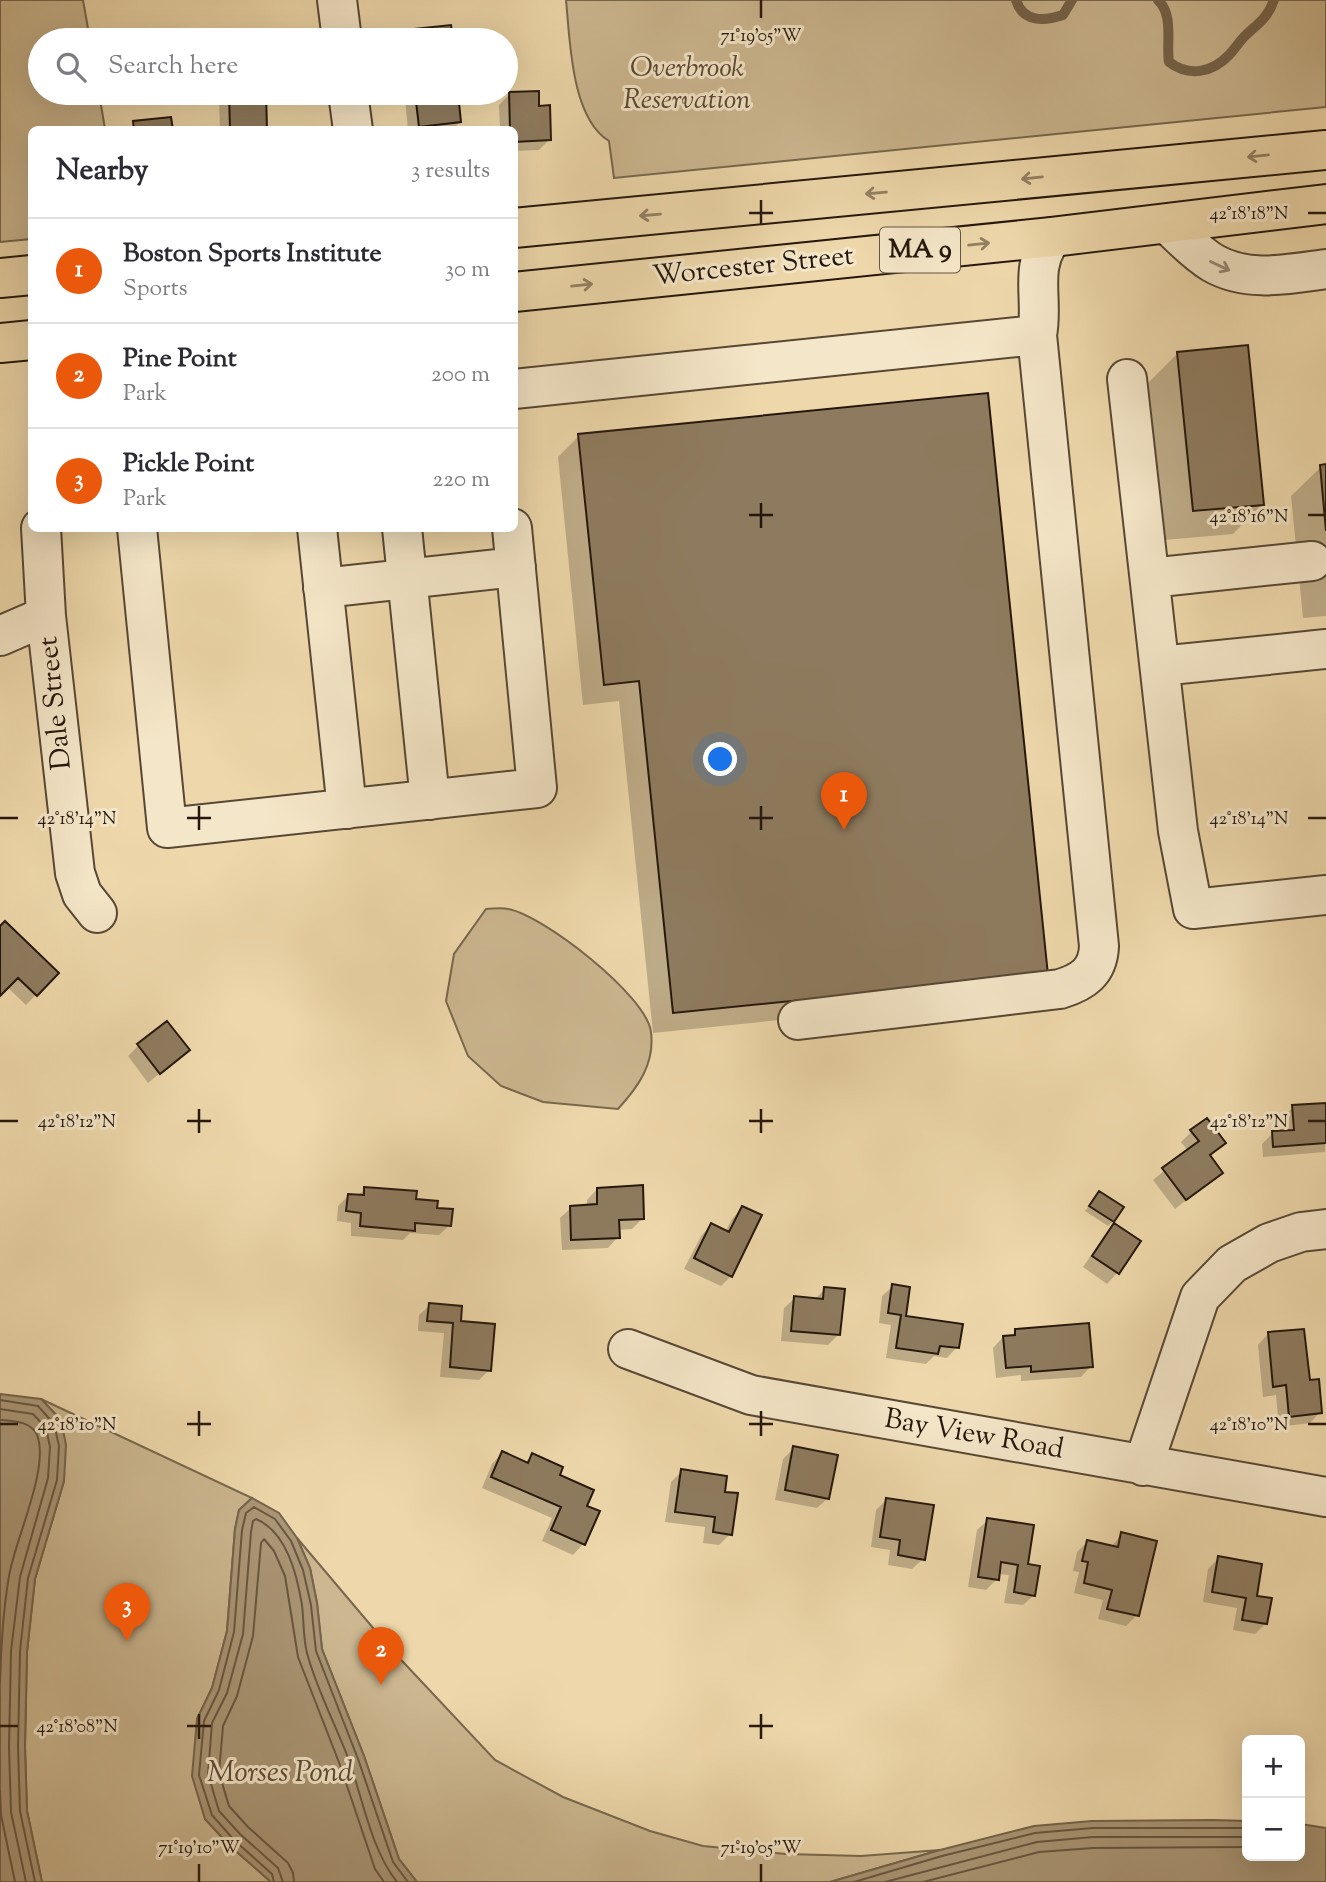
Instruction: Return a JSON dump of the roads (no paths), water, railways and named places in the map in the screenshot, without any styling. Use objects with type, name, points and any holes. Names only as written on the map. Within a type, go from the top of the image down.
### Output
[{"type":"highway","name":"MA 9","points":[[518,228],[1326,150]]},
{"type":"highway","name":"Worcester Street","points":[[518,292],[1052,237],[1326,204]]},
{"type":"highway","points":[[0,278],[28,275]]},
{"type":"street","points":[[337,0],[340,28]]},
{"type":"street","points":[[350,105],[352,126]]},
{"type":"street","points":[[1167,224],[1213,263],[1240,273],[1268,275],[1326,268]]},
{"type":"street","points":[[798,1020],[1060,989],[1081,981],[1096,966],[1099,946],[1037,335],[1040,320],[1037,265],[1042,251],[1052,237]]},
{"type":"street","points":[[518,389],[1037,335]]},
{"type":"street","points":[[1127,379],[1178,831],[1193,909],[1326,895]]},
{"type":"street","name":"Dale Street","points":[[41,532],[46,617],[75,873],[82,894],[97,914]]},
{"type":"street","points":[[137,532],[167,828],[537,788],[512,532]]},
{"type":"street","points":[[317,532],[347,809]]},
{"type":"street","points":[[402,532],[430,800]]},
{"type":"street","points":[[1150,578],[1312,561]]},
{"type":"street","points":[[323,588],[516,567]]},
{"type":"street","points":[[0,636],[46,617]]},
{"type":"street","points":[[1160,666],[1326,649]]},
{"type":"street","points":[[1143,1466],[1200,1297],[1233,1264],[1269,1242],[1301,1232],[1326,1229]]},
{"type":"street","name":"Bay View Road","points":[[628,1349],[751,1395],[1326,1497]]},
{"type":"water","points":[[0,1394],[41,1399],[61,1420],[66,1445],[64,1481],[35,1579],[27,1652],[27,1811],[42,1882],[0,1882]]},
{"type":"water","name":"Morses Pond","points":[[252,1498],[279,1513],[297,1538],[310,1568],[322,1649],[364,1756],[399,1859],[417,1882],[271,1882],[229,1845],[205,1819],[192,1776],[197,1719],[212,1688],[227,1631],[235,1529],[239,1510]]},
{"type":"water","points":[[1092,1821],[1242,1821],[1242,1861],[1305,1861],[1305,1825],[1326,1828],[1326,1882],[830,1882],[1034,1826]]},
{"type":"waterway","points":[[1016,0],[1024,13],[1042,19],[1063,15],[1072,0]]},
{"type":"waterway","points":[[1158,0],[1168,21],[1169,62],[1192,71],[1208,69],[1222,61],[1263,19],[1274,0]]},
{"type":"place","name":"Boston Sports Institute","points":[[844,830]]},
{"type":"place","name":"Pickle Point","points":[[127,1641]]},
{"type":"place","name":"Pine Point","points":[[381,1685]]},
{"type":"park label","name":"Overbrook Reservation","points":[[687,85]]}]
